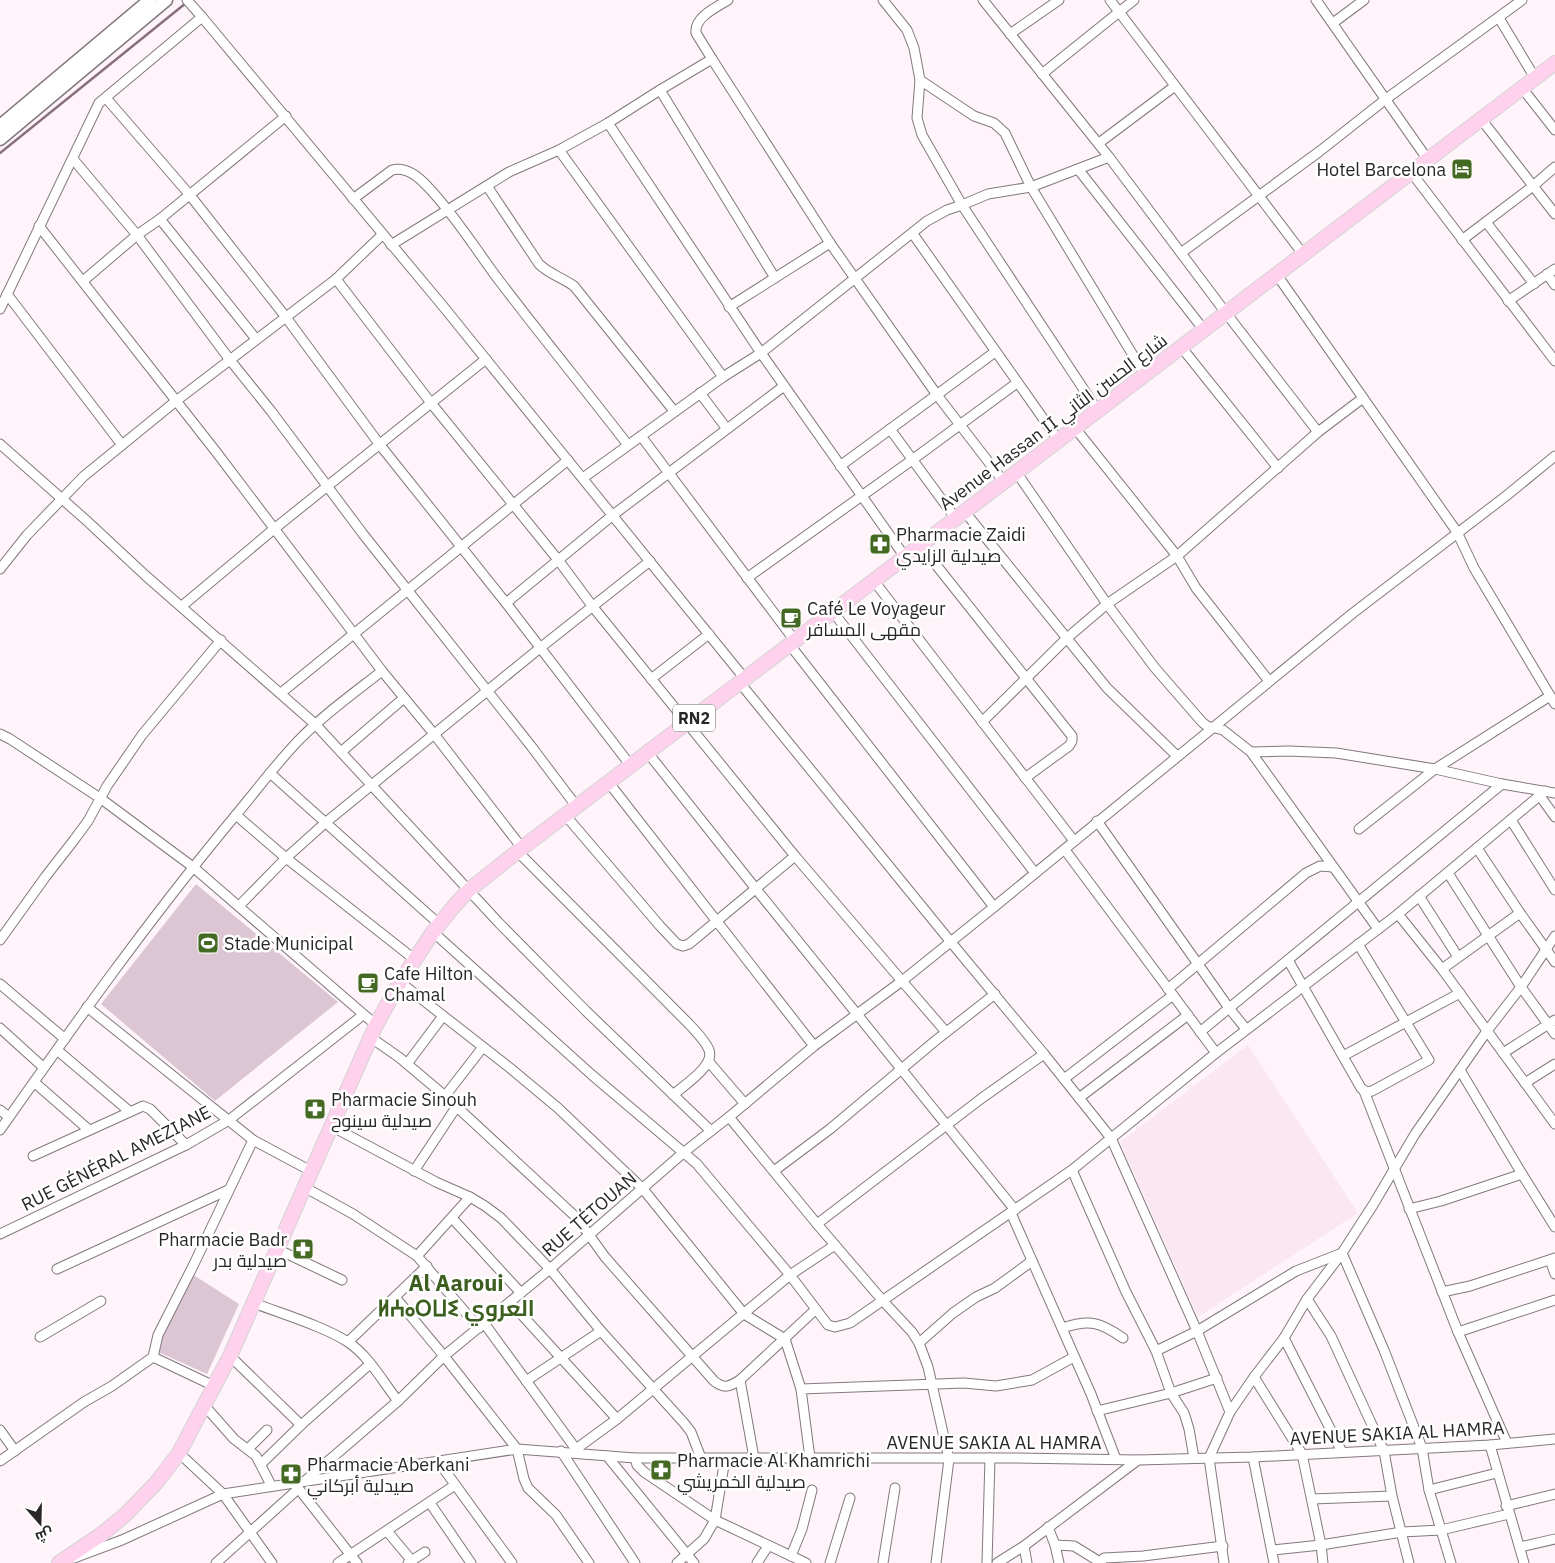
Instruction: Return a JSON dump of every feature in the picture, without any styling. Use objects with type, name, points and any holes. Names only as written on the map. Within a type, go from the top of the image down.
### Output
[{"type":"main road","name":"Avenue Hassan II شارع الحسن الثاني","points":[[60,1563],[102,1534],[125,1515],[156,1484],[179,1453],[230,1356],[373,1031],[414,959],[436,928],[469,890],[1555,63]]},
{"type":"street","points":[[0,126],[150,0]]},
{"type":"street","points":[[0,139],[166,0]]},
{"type":"street","points":[[728,0],[699,20],[695,28],[696,33],[854,278],[937,395],[1004,482]]},
{"type":"street","points":[[883,0],[907,30],[914,48],[920,80],[916,118],[922,135],[962,205],[1098,411]]},
{"type":"street","points":[[982,0],[1110,157],[1226,314],[1318,432]]},
{"type":"street","points":[[1010,34],[1059,0]]},
{"type":"street","points":[[1110,0],[1303,254]]},
{"type":"street","points":[[1042,74],[1134,0]]},
{"type":"street","points":[[1316,0],[1428,160]]},
{"type":"street","points":[[1333,23],[1364,0]]},
{"type":"street","points":[[1181,254],[1320,151],[1386,99],[1522,0]]},
{"type":"street","points":[[189,2],[286,116],[583,478],[709,634],[742,681],[950,941],[1111,1138],[1198,1331],[1230,1412]]},
{"type":"street","points":[[0,309],[99,103],[202,17]]},
{"type":"street","points":[[1498,18],[1535,78]]},
{"type":"street","points":[[391,245],[509,172],[559,150],[608,123],[712,59]]},
{"type":"street","points":[[920,80],[974,116],[994,124],[1005,133],[1031,186],[1146,374]]},
{"type":"street","points":[[1099,144],[1176,86]]},
{"type":"street","points":[[1522,88],[1555,130]]},
{"type":"street","points":[[660,90],[775,278]]},
{"type":"street","points":[[106,98],[189,194],[285,316],[380,445],[506,603],[630,766]]},
{"type":"street","points":[[84,281],[137,235],[160,219],[286,116]]},
{"type":"street","points":[[1481,119],[1555,214]]},
{"type":"street","points":[[608,123],[729,307],[905,557]]},
{"type":"street","points":[[559,150],[723,377]]},
{"type":"street","points":[[583,478],[674,411],[761,353],[937,214],[988,194],[1031,186],[1110,157]]},
{"type":"street","points":[[73,159],[137,235],[327,487],[577,807]]},
{"type":"street","points":[[1462,240],[1534,186],[1555,167]]},
{"type":"street","points":[[353,199],[392,170],[403,169],[423,183],[448,210],[495,275],[628,445]]},
{"type":"street","points":[[1078,169],[1204,330]]},
{"type":"street","points":[[1412,172],[1555,361]]},
{"type":"street","points":[[487,186],[539,264],[574,286],[674,411]]},
{"type":"street","points":[[160,219],[256,339]]},
{"type":"street","points":[[1486,222],[1534,284]]},
{"type":"street","points":[[39,226],[84,281],[382,671],[434,734],[520,850],[689,1024],[706,1044],[710,1052],[709,1062],[673,1095]]},
{"type":"street","points":[[913,234],[1059,440]]},
{"type":"street","points":[[0,569],[27,535],[84,476],[176,401],[285,316],[336,279],[382,235]]},
{"type":"street","points":[[729,307],[830,243]]},
{"type":"street","points":[[1508,301],[1551,272],[1555,285]]},
{"type":"street","points":[[1277,275],[1458,532],[1474,568],[1552,700],[1435,769],[1360,829]]},
{"type":"street","points":[[336,279],[431,403],[514,504],[651,679],[795,856],[946,1032]]},
{"type":"street","points":[[7,294],[122,445]]},
{"type":"street","points":[[1182,348],[1278,468]]},
{"type":"street","points":[[840,466],[995,352]]},
{"type":"street","points":[[182,606],[486,359]]},
{"type":"street","points":[[747,578],[1017,383]]},
{"type":"street","points":[[506,603],[613,515],[784,386]]},
{"type":"street","points":[[700,393],[727,429]]},
{"type":"street","points":[[982,722],[1067,638],[1107,604],[1177,556],[1318,432],[1363,398]]},
{"type":"street","points":[[1075,428],[1177,556],[1196,588],[1269,681]]},
{"type":"street","points":[[890,429],[912,460],[1067,638],[1107,688],[1176,756]]},
{"type":"street","points":[[641,436],[670,472],[792,643],[994,907]]},
{"type":"street","points":[[0,444],[315,724],[499,923],[586,1011],[711,1131]]},
{"type":"street","name":"RUE TÉTOUAN","points":[[398,1401],[444,1356],[550,1269],[683,1153],[814,1046],[902,981],[1353,613],[1506,496],[1555,456]]},
{"type":"street","points":[[281,693],[568,460]]},
{"type":"street","points":[[1016,473],[1107,604],[1155,668],[1202,722],[1223,730],[1251,752],[1378,929]]},
{"type":"street","points":[[920,546],[1072,736],[1069,746],[1025,778]]},
{"type":"street","points":[[239,906],[286,858],[325,823],[650,561]]},
{"type":"street","points":[[874,581],[1074,841]]},
{"type":"street","points":[[833,612],[1034,873]]},
{"type":"street","points":[[651,679],[709,634]]},
{"type":"street","points":[[0,940],[74,840],[107,786],[142,735],[221,640]]},
{"type":"street","points":[[0,1130],[87,1007],[193,867],[270,773],[315,724],[382,671]]},
{"type":"street","points":[[341,752],[404,698]]},
{"type":"street","points":[[0,734],[100,798],[193,867],[363,1014],[373,1031],[407,1064],[457,1106],[577,1218],[605,1256],[720,1386],[732,1385],[740,1380],[815,1310]]},
{"type":"street","points":[[1251,752],[1336,753],[1435,769],[1543,794],[1555,793]]},
{"type":"street","points":[[648,753],[858,1013],[1013,1212],[1116,1459]]},
{"type":"street","points":[[270,773],[592,1074],[697,1164],[790,1275],[815,1310],[828,1325],[835,1327],[844,1326],[883,1301],[1072,1170],[1216,1053],[1398,914],[1543,794]]},
{"type":"street","points":[[609,783],[814,1046]]},
{"type":"street","points":[[1200,1032],[1502,784]]},
{"type":"street","points":[[1543,794],[1555,817]]},
{"type":"street","points":[[236,815],[286,858],[414,959]]},
{"type":"street","points":[[566,816],[660,926],[677,944],[684,946],[689,944],[795,856]]},
{"type":"street","points":[[1512,820],[1555,890]]},
{"type":"street","points":[[1097,821],[1246,1030]]},
{"type":"street","points":[[1477,848],[1555,962]]},
{"type":"street","points":[[1064,850],[1216,1053]]},
{"type":"street","points":[[1064,1079],[1170,992],[1199,964],[1306,873],[1320,866],[1333,867]]},
{"type":"street","points":[[1448,873],[1521,987],[1552,1022],[1555,1034]]},
{"type":"street","points":[[1419,896],[1458,958]]},
{"type":"street","points":[[1442,969],[1520,913]]},
{"type":"street","points":[[1398,914],[1460,993],[1555,1124]]},
{"type":"street","points":[[1224,1563],[1209,1458],[1230,1412],[1284,1338],[1307,1299],[1342,1253],[1374,1205],[1415,1134],[1487,1031],[1521,987],[1555,936]]},
{"type":"street","points":[[1358,944],[1429,1060],[1372,1091],[1364,1091]]},
{"type":"street","points":[[1288,960],[1364,1091],[1395,1166],[1409,1209],[1458,1332],[1507,1444]]},
{"type":"street","points":[[400,982],[558,1108],[643,1189],[744,1314],[785,1338],[801,1389],[810,1458]]},
{"type":"street","points":[[0,984],[65,1039]]},
{"type":"street","points":[[1343,1056],[1460,993]]},
{"type":"street","points":[[774,1170],[830,1129],[946,1032],[995,994]]},
{"type":"street","points":[[87,1007],[253,1140],[311,1171]]},
{"type":"street","name":"RUE GÉNÉRAL AMEZIANE","points":[[0,1234],[186,1145],[229,1120],[363,1014]]},
{"type":"street","points":[[1079,1098],[1188,1015]]},
{"type":"street","points":[[407,1064],[443,1016]]},
{"type":"street","points":[[1503,1053],[1552,1022]]},
{"type":"street","points":[[0,1028],[43,1068]]},
{"type":"street","points":[[445,1096],[483,1047]]},
{"type":"street","points":[[57,1050],[129,1111]]},
{"type":"street","points":[[817,1224],[1044,1054]]},
{"type":"street","points":[[709,1062],[745,1104]]},
{"type":"street","points":[[1525,1083],[1555,1064]]},
{"type":"street","points":[[1460,1070],[1522,1174],[1554,1223]]},
{"type":"street","points":[[34,1082],[89,1130]]},
{"type":"street","points":[[33,1156],[138,1107],[146,1106],[186,1145]]},
{"type":"street","points":[[414,1171],[457,1106]]},
{"type":"street","points":[[0,1110],[9,1117]]},
{"type":"street","points":[[729,1117],[817,1224],[912,1332],[919,1343],[928,1367],[949,1459],[936,1563]]},
{"type":"street","points":[[331,1126],[414,1171],[470,1197],[501,1218],[550,1269],[691,1432],[700,1458]]},
{"type":"street","points":[[0,1462],[84,1402],[112,1386],[153,1357],[158,1335],[253,1140]]},
{"type":"street","points":[[1072,1170],[1126,1292],[1156,1351],[1171,1393],[1184,1412],[1190,1429],[1194,1458]]},
{"type":"street","points":[[1409,1209],[1441,1201],[1522,1174]]},
{"type":"street","points":[[304,1187],[353,1214],[417,1256],[482,1325],[578,1452],[790,1275],[835,1245]]},
{"type":"street","points":[[57,1269],[228,1190]]},
{"type":"street","points":[[417,1256],[470,1197]]},
{"type":"street","points":[[452,1218],[520,1293]]},
{"type":"street","points":[[277,1249],[342,1280]]},
{"type":"street","points":[[1156,1351],[1198,1331],[1296,1271],[1342,1253]]},
{"type":"street","points":[[1342,1253],[1384,1350],[1422,1448],[1429,1490],[1451,1563]]},
{"type":"street","points":[[1442,1292],[1470,1286],[1552,1259],[1555,1274]]},
{"type":"street","points":[[919,1343],[953,1313],[976,1297],[995,1288],[1032,1261]]},
{"type":"street","points":[[348,1342],[426,1266]]},
{"type":"street","points":[[395,1297],[517,1449],[528,1488],[556,1515],[589,1563]]},
{"type":"street","points":[[1307,1299],[1331,1336],[1384,1450],[1392,1496],[1409,1563]]},
{"type":"street","points":[[1458,1332],[1555,1300]]},
{"type":"street","points":[[40,1337],[101,1301]]},
{"type":"street","points":[[510,1302],[617,1420]]},
{"type":"street","points":[[216,1563],[299,1484],[398,1401],[360,1352],[348,1342],[254,1303]]},
{"type":"street","points":[[1062,1328],[1074,1324],[1094,1323],[1106,1326],[1123,1338]]},
{"type":"street","points":[[526,1381],[601,1330]]},
{"type":"street","points":[[1284,1338],[1342,1452]]},
{"type":"street","points":[[230,1356],[301,1425]]},
{"type":"street","points":[[801,1389],[964,1383],[996,1386],[1032,1380],[1074,1356]]},
{"type":"street","points":[[153,1357],[214,1386]]},
{"type":"street","points":[[261,1464],[301,1425],[370,1364]]},
{"type":"street","points":[[1254,1377],[1302,1454],[1324,1563]]},
{"type":"street","points":[[1097,1411],[1171,1393],[1217,1378]]},
{"type":"street","points":[[740,1380],[754,1458]]},
{"type":"street","points":[[204,1405],[234,1439],[248,1449],[261,1464],[271,1485]]},
{"type":"street","points":[[0,1430],[15,1451]]},
{"type":"street","points":[[248,1449],[267,1430]]},
{"type":"street","name":"AVENUE SAKIA AL HAMRA","points":[[60,1563],[122,1540],[223,1494],[271,1485],[299,1484],[517,1449],[578,1452],[635,1458],[1138,1460],[1252,1457],[1507,1444],[1555,1439]]},
{"type":"street","points":[[1490,1445],[1520,1547],[1522,1563]]},
{"type":"street","points":[[561,1451],[635,1563]]},
{"type":"street","points":[[179,1453],[223,1494],[272,1563]]},
{"type":"street","points":[[606,1456],[694,1563]]},
{"type":"street","points":[[1252,1457],[1273,1550],[1274,1563]]},
{"type":"street","points":[[635,1458],[636,1465],[644,1472],[715,1520],[793,1559],[806,1563]]},
{"type":"street","points":[[987,1563],[990,1458]]},
{"type":"street","points":[[677,1563],[704,1540],[715,1520],[725,1459]]},
{"type":"street","points":[[997,1563],[1024,1546],[1138,1460]]},
{"type":"street","points":[[438,1461],[512,1563]]},
{"type":"street","points":[[1429,1490],[1497,1472]]},
{"type":"street","points":[[299,1484],[357,1563]]},
{"type":"street","points":[[338,1563],[455,1485]]},
{"type":"street","points":[[884,1563],[895,1488]]},
{"type":"street","points":[[793,1559],[812,1490]]},
{"type":"street","points":[[1273,1550],[1321,1545],[1402,1532],[1442,1530],[1555,1494]]},
{"type":"street","points":[[1312,1499],[1392,1496]]},
{"type":"street","points":[[830,1563],[850,1498]]},
{"type":"street","points":[[430,1503],[470,1563]]},
{"type":"street","points":[[1048,1527],[1056,1545],[1059,1563]]},
{"type":"street","points":[[388,1531],[410,1562],[424,1552]]},
{"type":"street","points":[[1520,1547],[1555,1539]]},
{"type":"street","points":[[1056,1545],[1074,1546],[1100,1563],[1104,1558],[1143,1556],[1223,1546]]},
{"type":"street","points":[[757,1563],[768,1546]]},
{"type":"street","points":[[1024,1546],[1027,1563]]},
{"type":"shaded area","name":"Stade Municipal","points":[[196,884],[338,1002],[215,1101],[101,1004]]},
{"type":"shaded area","points":[[1248,1045],[1358,1213],[1198,1317],[1120,1142]]},
{"type":"shaded area","points":[[192,1274],[239,1304],[207,1374],[156,1351]]},
{"type":"waterway","points":[[0,153],[186,3]]},
{"type":"place","name":"Hotel Barcelona","points":[[1462,169]]},
{"type":"place","name":"Pharmacie Zaidi صيدلية الزايدي","points":[[880,544]]},
{"type":"place","name":"Café Le Voyageur مقهى المسافر","points":[[791,618]]},
{"type":"place","name":"Stade Municipal","points":[[208,943]]},
{"type":"place","name":"Cafe Hilton Chamal","points":[[368,983]]},
{"type":"place","name":"Pharmacie Sinouh صيدلية سينوح","points":[[315,1109]]},
{"type":"place","name":"Pharmacie Badr صيدلية بدر","points":[[303,1249]]},
{"type":"place","name":"Pharmacie Al Khamrichi صيدلية الخمريشي","points":[[661,1470]]},
{"type":"place","name":"Pharmacie Aberkani صيدلية أبركاني","points":[[291,1474]]},
{"type":"district","name":"Al Aaroui ⵍⵄⴰⵔⵡⵉ العروي","points":[[456,1294]]}]
